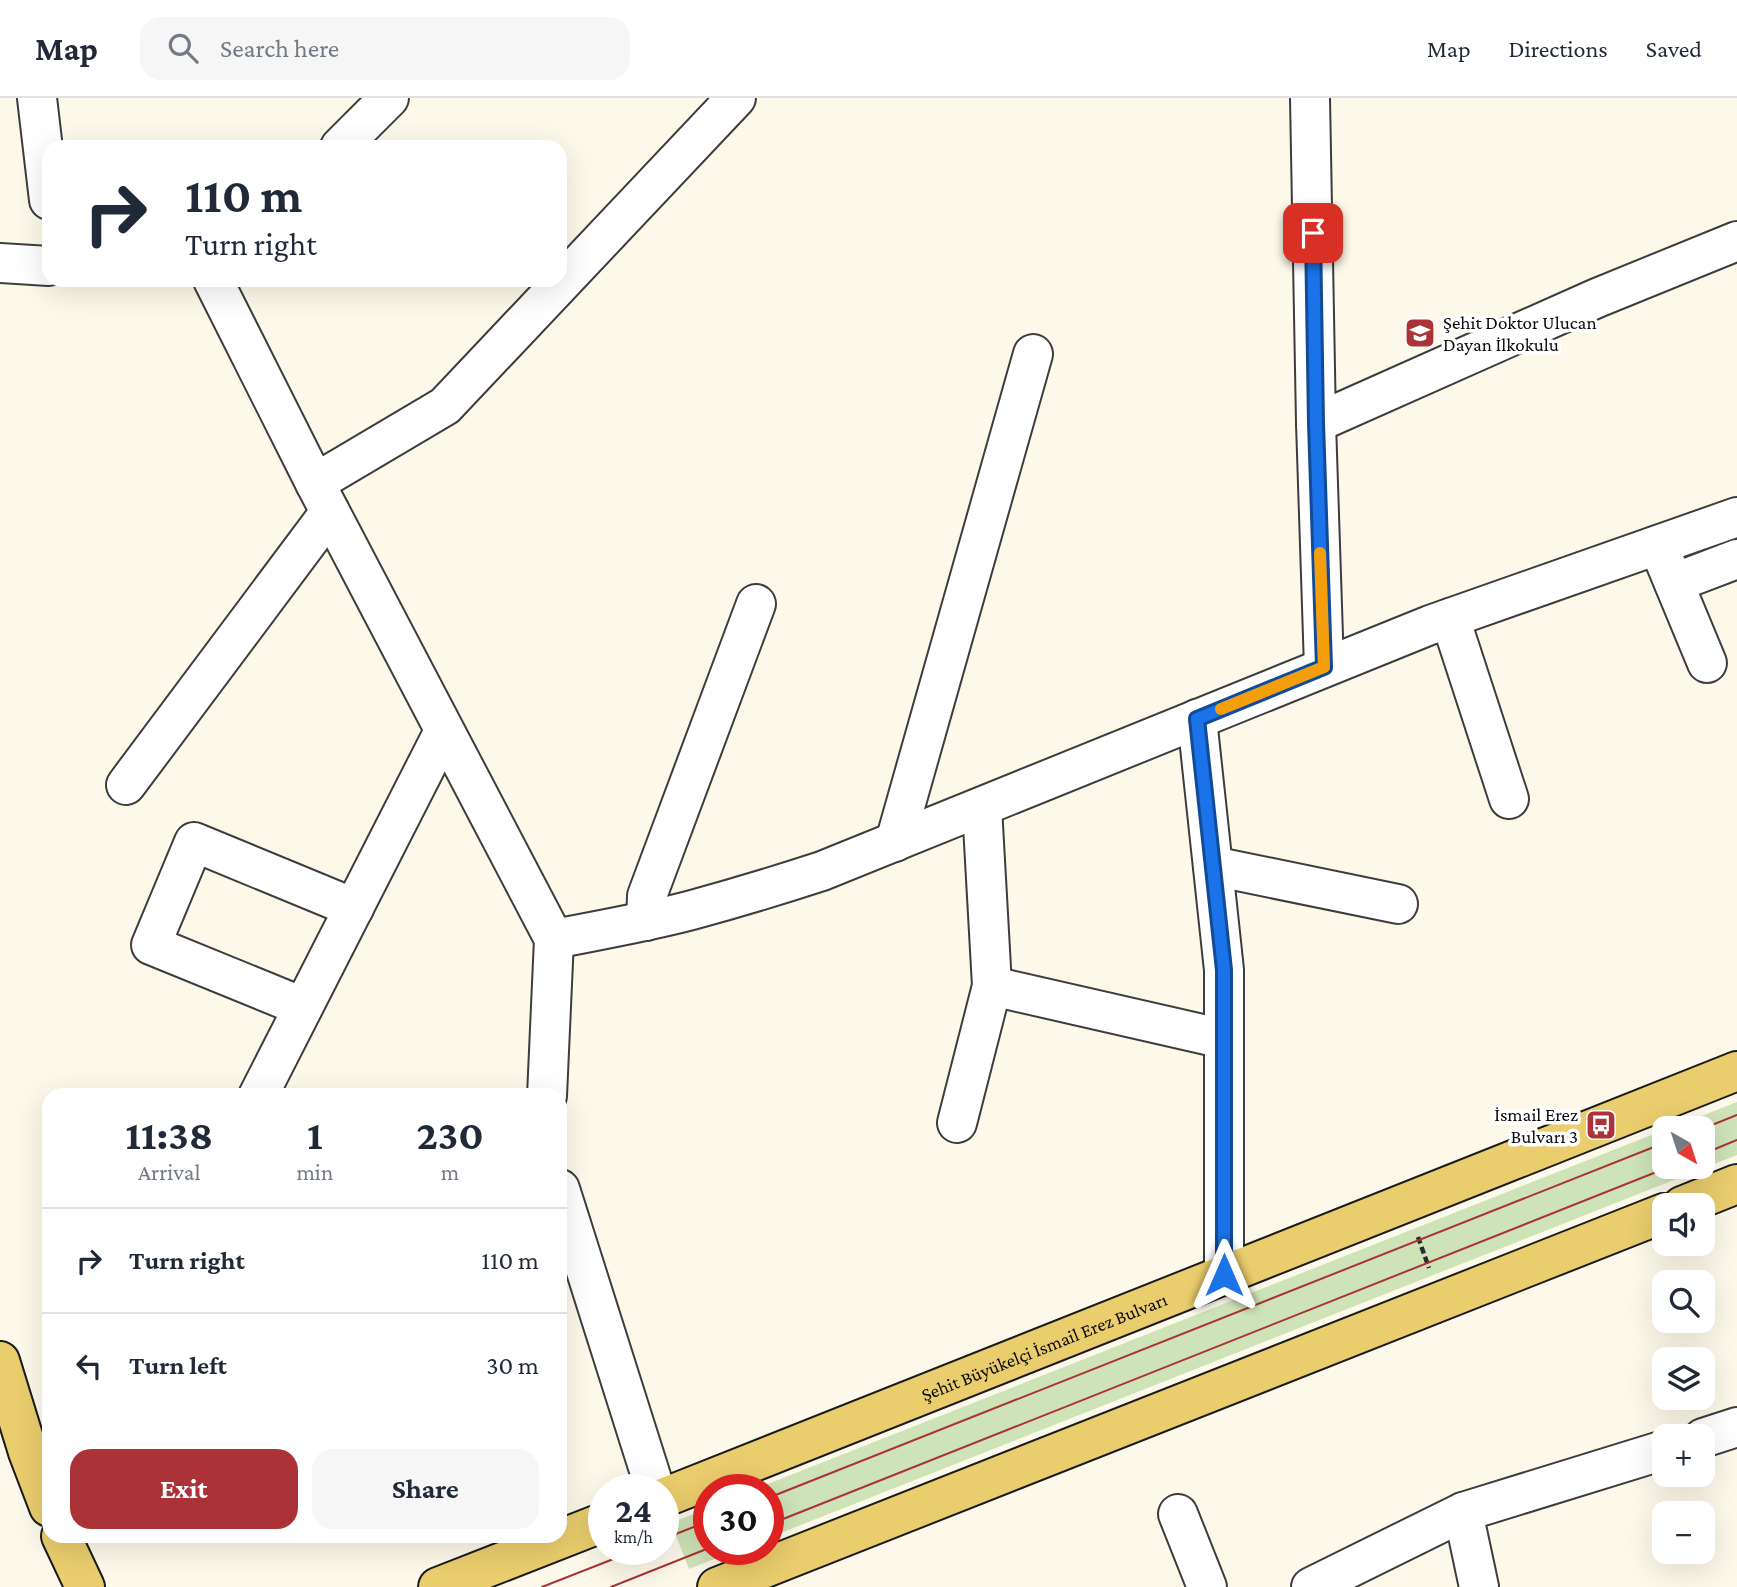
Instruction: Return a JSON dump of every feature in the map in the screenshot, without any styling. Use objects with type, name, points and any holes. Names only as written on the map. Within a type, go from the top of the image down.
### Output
[{"type":"main road","name":"Şehit Büyükelçi İsmail Erez Bulvarı","points":[[679,1492],[1737,1071]]},
{"type":"main road","points":[[1714,1193],[1737,1184]]},
{"type":"main road","points":[[717,1587],[1652,1218]]},
{"type":"main road","points":[[0,1361],[42,1489]]},
{"type":"main road","points":[[567,1536],[588,1528]]},
{"type":"main road","points":[[438,1587],[550,1543]]},
{"type":"street","points":[[37,98],[42,140]]},
{"type":"street","points":[[347,140],[389,98]]},
{"type":"street","points":[[567,276],[736,98]]},
{"type":"street","points":[[1310,98],[1324,667]]},
{"type":"street","points":[[1316,423],[1597,298],[1737,241]]},
{"type":"street","points":[[0,263],[42,266]]},
{"type":"street","points":[[217,287],[322,498],[554,939],[547,1088]]},
{"type":"street","points":[[126,785],[322,498],[444,406],[557,287]]},
{"type":"street","points":[[895,842],[1033,354]]},
{"type":"street","points":[[554,939],[690,911],[822,871],[1450,618],[1737,517]]},
{"type":"street","points":[[1658,544],[1707,663]]},
{"type":"street","points":[[1674,583],[1737,559]]},
{"type":"street","points":[[646,921],[647,896],[756,604]]},
{"type":"street","points":[[1450,618],[1509,799]]},
{"type":"street","points":[[1197,719],[1224,970],[1224,1275]]},
{"type":"street","points":[[262,1088],[444,731]]},
{"type":"street","points":[[957,1123],[992,986],[982,807]]},
{"type":"street","points":[[303,1007],[151,945],[194,842],[354,908]]},
{"type":"street","points":[[1213,866],[1398,904]]},
{"type":"street","points":[[992,986],[1224,1039]]},
{"type":"street","points":[[567,1211],[650,1474]]},
{"type":"street","points":[[1715,1434],[1737,1427]]},
{"type":"street","points":[[1311,1587],[1463,1512],[1652,1454]]},
{"type":"street","points":[[1463,1512],[1479,1587]]},
{"type":"street","points":[[1178,1514],[1207,1587]]},
{"type":"path","points":[[1405,1203],[1442,1302]]},
{"type":"green space","points":[[1737,1102],[1737,1155],[1715,1164],[1715,1116],[1701,1116]]},
{"type":"green space","points":[[1652,1135],[1652,1180],[1674,1180],[784,1532],[784,1478]]},
{"type":"green space","points":[[693,1514],[693,1565],[699,1565],[689,1569],[679,1543],[679,1520]]},
{"type":"tram line","points":[[1715,1124],[1737,1115]]},
{"type":"tram line","points":[[1715,1149],[1737,1140]]},
{"type":"tram line","points":[[784,1492],[1652,1148]]},
{"type":"tram line","points":[[784,1519],[1652,1174]]},
{"type":"tram line","points":[[679,1533],[693,1527]]},
{"type":"tram line","points":[[611,1587],[693,1554]]},
{"type":"tram line","points":[[542,1587],[598,1565]]},
{"type":"slow traffic","points":[[1221,709],[1324,667],[1320,553]]},
{"type":"place","name":"Şehit Doktor Ulucan Dayan İlkokulu","points":[[1420,333]]},
{"type":"place","name":"İsmail Erez Bulvarı 3","points":[[1601,1125]]},
{"type":"route","points":[[1224,1275],[1224,970],[1197,719],[1324,667],[1313,233]]}]
